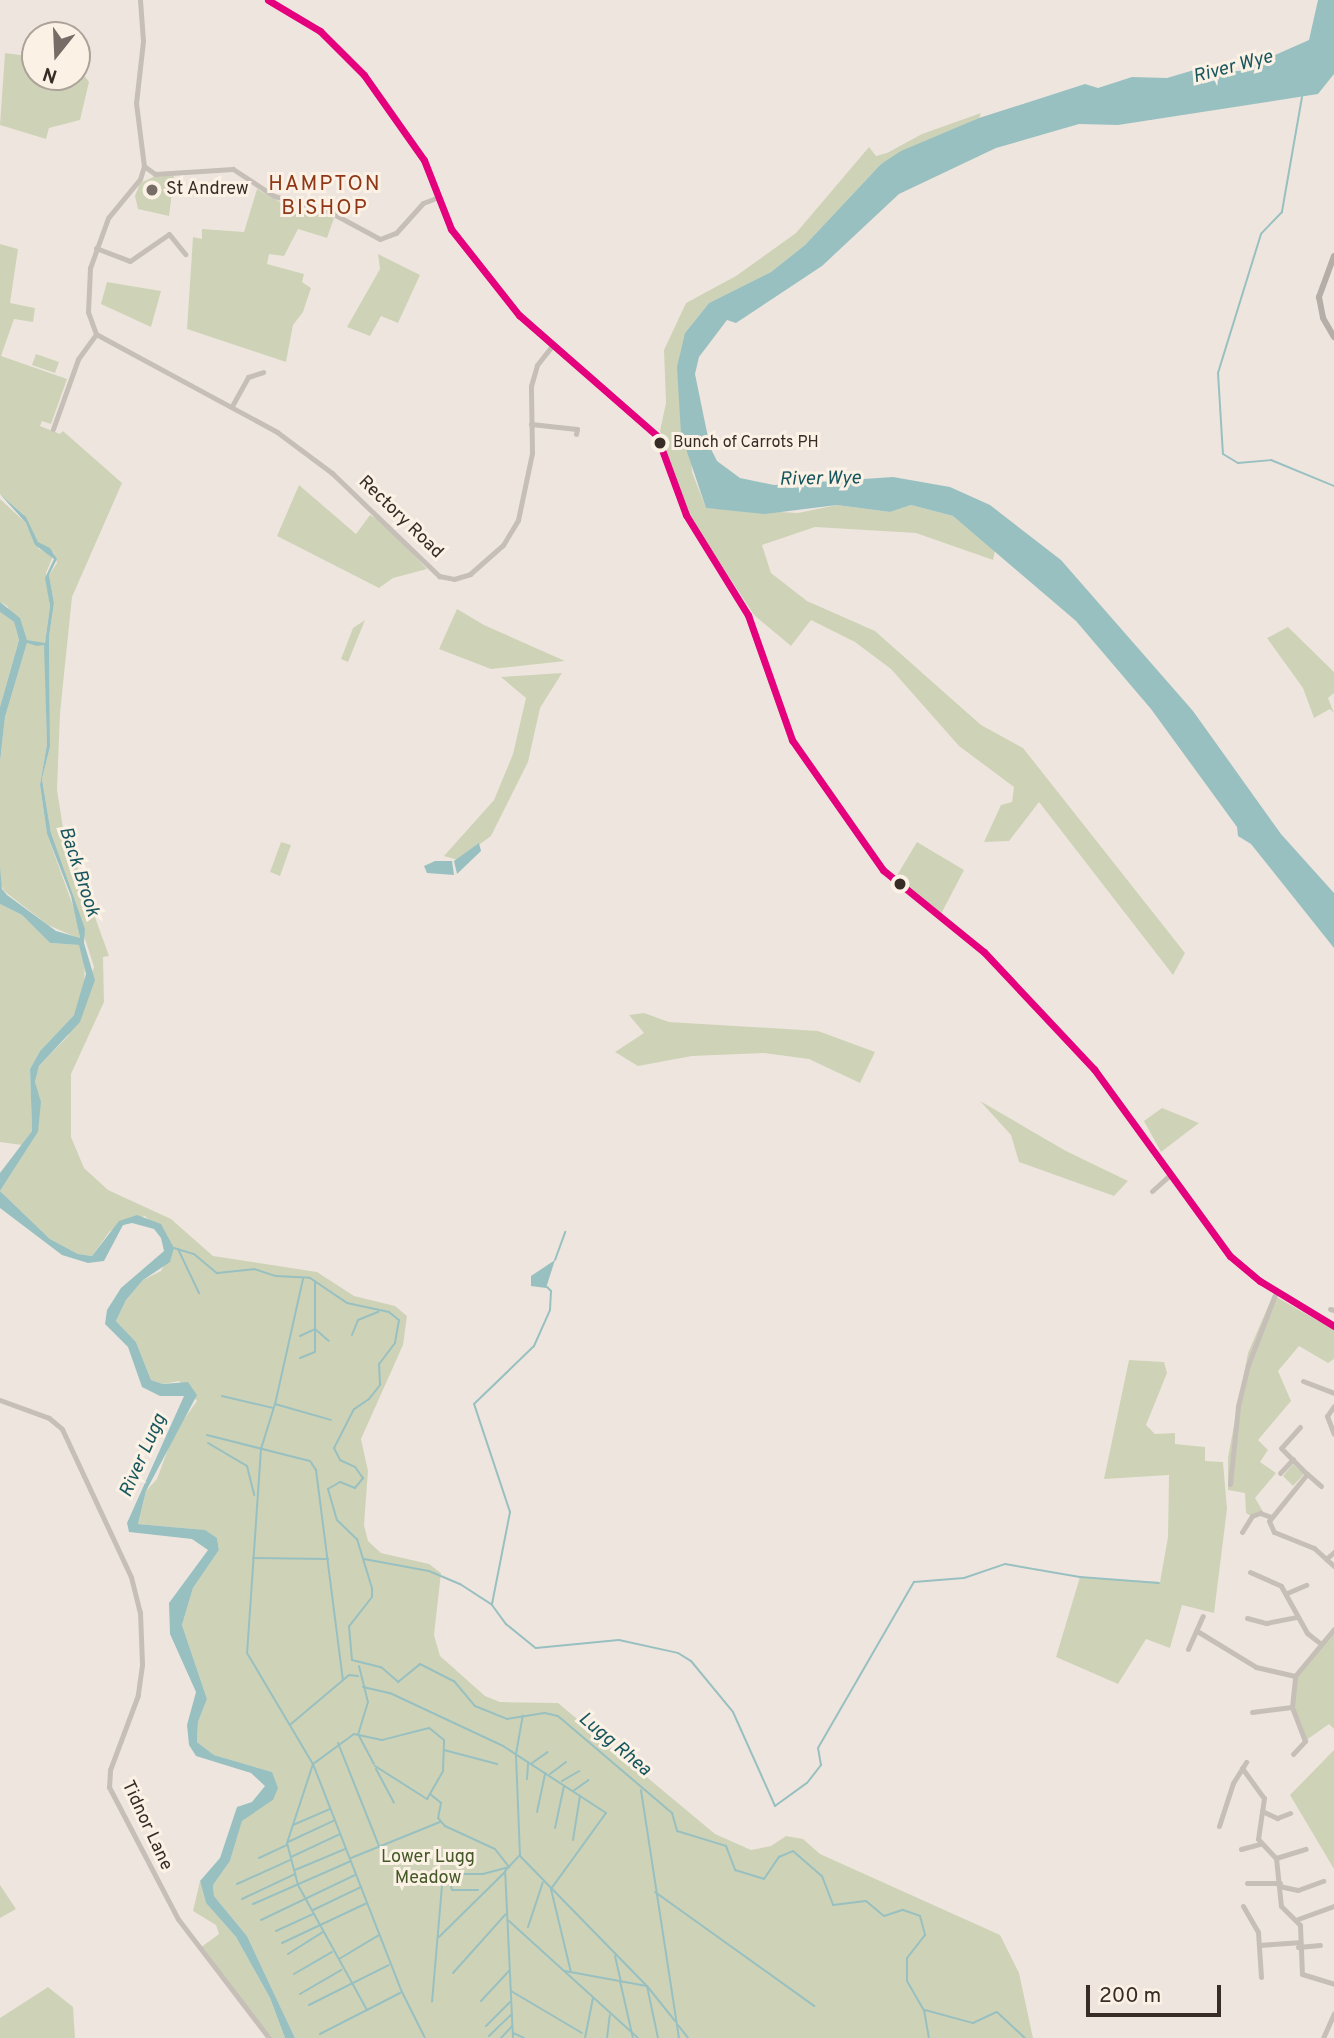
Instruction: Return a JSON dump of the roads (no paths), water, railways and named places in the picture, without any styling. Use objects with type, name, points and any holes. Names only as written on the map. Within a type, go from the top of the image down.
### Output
[{"type":"main road","points":[[268,0],[320,31],[364,75],[424,160],[436,198],[459,242],[519,315],[552,346],[600,382],[662,443],[686,515],[748,615],[783,722],[803,759],[883,870],[969,939],[1026,994],[1117,1096],[1230,1256],[1276,1292],[1334,1326]]},
{"type":"main road","points":[[1334,256],[1319,297],[1334,337]]},
{"type":"street","points":[[52,429],[78,359],[96,334],[87,294],[96,248],[113,209],[140,179],[144,166],[136,103],[144,41],[140,0]]},
{"type":"street","points":[[144,166],[155,174]]},
{"type":"street","points":[[140,179],[155,174],[233,169],[274,196],[328,211],[380,240],[396,233],[423,204],[436,198]]},
{"type":"street","points":[[96,248],[130,261],[169,234],[185,254]]},
{"type":"street","name":"Rectory Road","points":[[96,334],[232,406],[332,472],[439,576],[454,579],[470,574],[503,545],[518,520],[532,453],[534,372],[552,346]]},
{"type":"street","points":[[232,406],[248,377],[263,372]]},
{"type":"street","points":[[531,424],[577,429]]},
{"type":"street","points":[[1163,1194],[1155,1189],[1171,1174]]},
{"type":"street","points":[[1230,1484],[1248,1365],[1276,1292]]},
{"type":"street","points":[[1303,1381],[1334,1393]]},
{"type":"street","name":"Tidnor Lane","points":[[0,1400],[49,1419],[62,1429],[131,1577],[140,1612],[142,1665],[138,1695],[110,1770],[109,1787],[178,1919],[269,2038]]},
{"type":"street","points":[[1332,1431],[1327,1416],[1334,1406]]},
{"type":"street","points":[[1300,1427],[1281,1448],[1321,1486]]},
{"type":"street","points":[[1280,1474],[1293,1459]]},
{"type":"street","points":[[1271,1517],[1307,1474]]},
{"type":"street","points":[[1242,1532],[1252,1516],[1259,1513],[1271,1517]]},
{"type":"street","points":[[1271,1517],[1275,1532],[1306,1544],[1334,1566]]},
{"type":"street","points":[[1326,1559],[1334,1552]]},
{"type":"street","points":[[1250,1572],[1287,1593],[1307,1633],[1320,1643]]},
{"type":"street","points":[[1287,1593],[1306,1585]]},
{"type":"street","points":[[1188,1649],[1203,1616]]},
{"type":"street","points":[[1247,1618],[1266,1623],[1297,1617]]},
{"type":"street","points":[[1293,1754],[1305,1741],[1292,1707],[1295,1676],[1334,1629]]},
{"type":"street","points":[[1197,1631],[1256,1667],[1295,1676]]},
{"type":"street","points":[[1252,1712],[1292,1707]]},
{"type":"street","points":[[1218,1821],[1244,1765],[1262,1794],[1260,1844]]},
{"type":"street","points":[[1262,1811],[1273,1820],[1290,1813]]},
{"type":"street","points":[[1241,1849],[1260,1844]]},
{"type":"street","points":[[1260,1844],[1276,1858],[1282,1906],[1298,1919]]},
{"type":"street","points":[[1276,1858],[1305,1849]]},
{"type":"street","points":[[1247,1883],[1280,1884],[1298,1890],[1320,1882],[1319,1891]]},
{"type":"street","points":[[1243,1906],[1258,1932],[1261,1977]]},
{"type":"street","points":[[1298,1919],[1330,1906]]},
{"type":"street","points":[[1298,1919],[1298,1945],[1304,1976],[1334,1984]]},
{"type":"street","points":[[1259,1945],[1321,1947]]},
{"type":"street","points":[[1253,1968],[1260,1968]]},
{"type":"street","points":[[1323,2038],[1334,2013]]},
{"type":"water","points":[[1318,0],[1334,0],[1334,74],[1318,94],[1118,125],[1079,124],[996,148],[899,194],[822,266],[736,323],[727,320],[699,357],[695,374],[710,447],[717,461],[740,478],[774,485],[893,477],[950,487],[990,505],[1061,560],[1193,711],[1281,834],[1334,893],[1334,948],[1251,844],[1238,836],[1237,827],[1151,709],[1076,621],[953,516],[911,505],[890,512],[837,505],[765,514],[706,508],[681,434],[677,367],[685,333],[709,303],[771,272],[805,245],[881,164],[901,151],[979,118],[1085,84],[1098,88],[1132,77],[1167,78],[1194,70],[1239,71],[1309,40]]},
{"type":"water","points":[[0,494],[26,517],[38,542],[50,548],[57,559],[49,575],[54,603],[49,637],[50,747],[42,779],[51,833],[85,929],[84,943],[95,980],[80,1022],[39,1066],[35,1082],[41,1102],[38,1132],[0,1191],[0,1173],[32,1131],[30,1069],[40,1051],[74,1015],[86,974],[79,945],[50,943],[22,915],[0,904],[0,867],[2,889],[7,895],[56,931],[80,938],[71,896],[47,834],[40,785],[47,744],[44,645],[27,643],[5,717],[0,762],[0,707],[19,640],[14,622],[0,612],[0,602],[20,618],[27,640],[45,643],[50,606],[45,578],[54,559],[35,545],[26,523]]},
{"type":"water","points":[[479,843],[481,851],[457,874],[454,861]]},
{"type":"water","points":[[435,861],[452,861],[454,875],[427,873],[424,866]]},
{"type":"water","points":[[0,1191],[50,1239],[78,1254],[92,1256],[119,1221],[137,1215],[161,1224],[174,1248],[170,1262],[143,1280],[126,1300],[116,1321],[136,1342],[151,1380],[163,1384],[188,1382],[197,1395],[146,1491],[138,1524],[205,1530],[217,1538],[219,1550],[193,1588],[182,1625],[207,1699],[198,1722],[197,1742],[214,1755],[272,1772],[278,1788],[273,1800],[242,1821],[230,1861],[213,1885],[214,1896],[247,1936],[295,2038],[285,2038],[270,1998],[236,1937],[206,1903],[200,1881],[220,1858],[237,1807],[252,1802],[265,1786],[251,1773],[196,1756],[189,1745],[187,1725],[196,1692],[170,1634],[169,1603],[208,1550],[192,1539],[129,1532],[127,1523],[184,1396],[160,1396],[142,1387],[128,1347],[105,1324],[107,1310],[121,1288],[164,1251],[161,1238],[154,1229],[132,1223],[123,1225],[104,1261],[88,1263],[62,1255],[0,1208]]},
{"type":"water","points":[[555,1260],[546,1288],[531,1286],[531,1276]]},
{"type":"waterway","points":[[1302,97],[1282,212],[1261,234],[1218,373],[1223,454],[1238,463],[1271,460],[1334,486]]},
{"type":"waterway","points":[[555,1260],[565,1232]]},
{"type":"waterway","name":"Lugg Rhea","points":[[174,1248],[194,1254],[217,1273],[254,1269],[276,1276],[310,1278],[347,1303],[389,1312],[399,1320],[395,1343],[379,1364],[380,1385],[369,1399],[354,1409],[334,1448],[340,1460],[355,1467],[363,1478],[355,1488],[340,1482],[328,1489],[337,1520],[357,1539],[372,1588],[372,1597],[349,1626],[352,1660],[381,1667],[398,1682],[420,1664],[454,1681],[475,1706],[507,1719],[545,1713],[558,1716],[672,1813],[677,1831],[726,1846],[735,1870],[764,1879],[779,1857],[793,1851],[822,1876],[833,1905],[866,1901],[884,1916],[903,1910],[920,1916],[925,1935],[907,1958],[907,1981],[924,2010],[929,2038]]},
{"type":"waterway","points":[[178,1249],[199,1293]]},
{"type":"waterway","points":[[303,1279],[275,1404],[261,1449],[247,1653],[313,1764],[287,1843],[298,1885],[367,2010]]},
{"type":"waterway","points":[[300,1358],[315,1352],[315,1281]]},
{"type":"waterway","points":[[492,1604],[510,1512],[474,1404],[534,1346],[550,1310],[551,1291],[547,1287]]},
{"type":"waterway","points":[[352,1335],[358,1320],[378,1312]]},
{"type":"waterway","points":[[300,1336],[315,1329],[329,1341]]},
{"type":"waterway","points":[[222,1396],[273,1408]]},
{"type":"waterway","points":[[275,1404],[331,1420]]},
{"type":"waterway","points":[[207,1435],[310,1461],[316,1470],[343,1680]]},
{"type":"waterway","points":[[208,1443],[247,1466],[254,1495]]},
{"type":"waterway","points":[[253,1558],[328,1559]]},
{"type":"waterway","points":[[364,1559],[429,1571],[460,1584],[492,1605],[506,1624],[536,1648],[619,1640],[678,1653],[691,1661],[733,1712],[775,1806],[807,1783],[821,1765],[818,1748],[914,1582],[964,1578],[1005,1564],[1080,1577],[1159,1583]]},
{"type":"waterway","points":[[359,1666],[368,1702],[358,1734],[374,1764]]},
{"type":"waterway","points":[[291,1724],[349,1675],[358,1676]]},
{"type":"waterway","points":[[363,1687],[390,1693],[503,1746],[606,1813],[551,1889],[571,1972]]},
{"type":"waterway","points":[[513,2038],[505,1871],[520,1855],[516,1754],[523,1716]]},
{"type":"waterway","points":[[375,1766],[427,1799],[443,1771],[444,1740],[429,1728],[382,1740],[354,1734],[313,1764],[402,1992],[425,2038]]},
{"type":"waterway","points":[[338,1743],[379,1846]]},
{"type":"waterway","points":[[444,1750],[497,1764]]},
{"type":"waterway","points":[[532,1763],[548,1752]]},
{"type":"waterway","points":[[550,1774],[566,1762]]},
{"type":"waterway","points":[[527,1779],[528,1763]]},
{"type":"waterway","points":[[376,1769],[394,1803]]},
{"type":"waterway","points":[[562,1781],[579,1771]]},
{"type":"waterway","points":[[537,1812],[545,1773]]},
{"type":"waterway","points":[[573,1791],[589,1780]]},
{"type":"waterway","points":[[555,1828],[564,1786]]},
{"type":"waterway","points":[[641,1790],[679,2038]]},
{"type":"waterway","points":[[430,1794],[441,1803],[438,1818],[445,1826],[495,1849],[509,1867],[483,1874],[443,1874],[432,2002]]},
{"type":"waterway","points":[[573,1840],[580,1796]]},
{"type":"waterway","points":[[293,1825],[330,1809]]},
{"type":"waterway","points":[[288,1842],[333,1821]]},
{"type":"waterway","points":[[351,1858],[440,1822]]},
{"type":"waterway","points":[[291,1857],[340,1834]]},
{"type":"waterway","points":[[259,1858],[287,1845]]},
{"type":"waterway","points":[[295,1870],[345,1849]]},
{"type":"waterway","points":[[520,1856],[647,1986],[658,2038]]},
{"type":"waterway","points":[[237,1884],[290,1860]]},
{"type":"waterway","points":[[253,1904],[351,1861]]},
{"type":"waterway","points":[[439,1937],[505,1872]]},
{"type":"waterway","points":[[242,1899],[295,1874]]},
{"type":"waterway","points":[[261,1920],[355,1875]]},
{"type":"waterway","points":[[449,1876],[452,1890],[478,1890]]},
{"type":"waterway","points":[[528,1927],[543,1882]]},
{"type":"waterway","points":[[313,1910],[361,1887]]},
{"type":"waterway","points":[[655,1892],[814,2006]]},
{"type":"waterway","points":[[282,1943],[367,1903]]},
{"type":"waterway","points":[[276,1931],[313,1914]]},
{"type":"waterway","points":[[453,1973],[506,1914]]},
{"type":"waterway","points":[[509,1921],[638,2038]]},
{"type":"waterway","points":[[288,1954],[323,1932]]},
{"type":"waterway","points":[[339,1959],[379,1935]]},
{"type":"waterway","points":[[294,1974],[332,1952]]},
{"type":"waterway","points":[[615,1956],[621,1981]]},
{"type":"waterway","points":[[309,2005],[389,1965]]},
{"type":"waterway","points":[[300,1994],[341,1970]]},
{"type":"waterway","points":[[481,2001],[509,1971]]},
{"type":"waterway","points":[[565,1971],[647,1986],[675,2021]]},
{"type":"waterway","points":[[620,1981],[633,2038]]},
{"type":"waterway","points":[[511,1991],[582,2033]]},
{"type":"waterway","points":[[320,2034],[400,1993]]},
{"type":"waterway","points":[[585,2038],[593,1998]]},
{"type":"waterway","points":[[486,2026],[510,2002]]},
{"type":"waterway","name":"Lugg Rhea","points":[[925,2010],[973,2023],[997,2012],[1025,2038]]},
{"type":"waterway","points":[[489,2036],[511,2015]]},
{"type":"waterway","points":[[607,2038],[610,2015]]},
{"type":"waterway","points":[[678,2025],[688,2038]]},
{"type":"waterway","points":[[501,2038],[512,2026]]},
{"type":"waterway","points":[[513,2033],[524,2038]]},
{"type":"place","name":"St Andrew","points":[[152,190]]},
{"type":"place","name":"Bunch of Carrots PH","points":[[660,443]]},
{"type":"district","name":"HAMPTON BISHOP","points":[[325,197]]},
{"type":"water label","name":"River Wye","points":[[1233,68]]},
{"type":"water label","name":"River Wye","points":[[820,480]]},
{"type":"water label","name":"Back Brook","points":[[78,872]]},
{"type":"water label","name":"River Lugg","points":[[144,1456]]},
{"type":"park label","name":"Lower Lugg Meadow","points":[[428,1869]]}]
